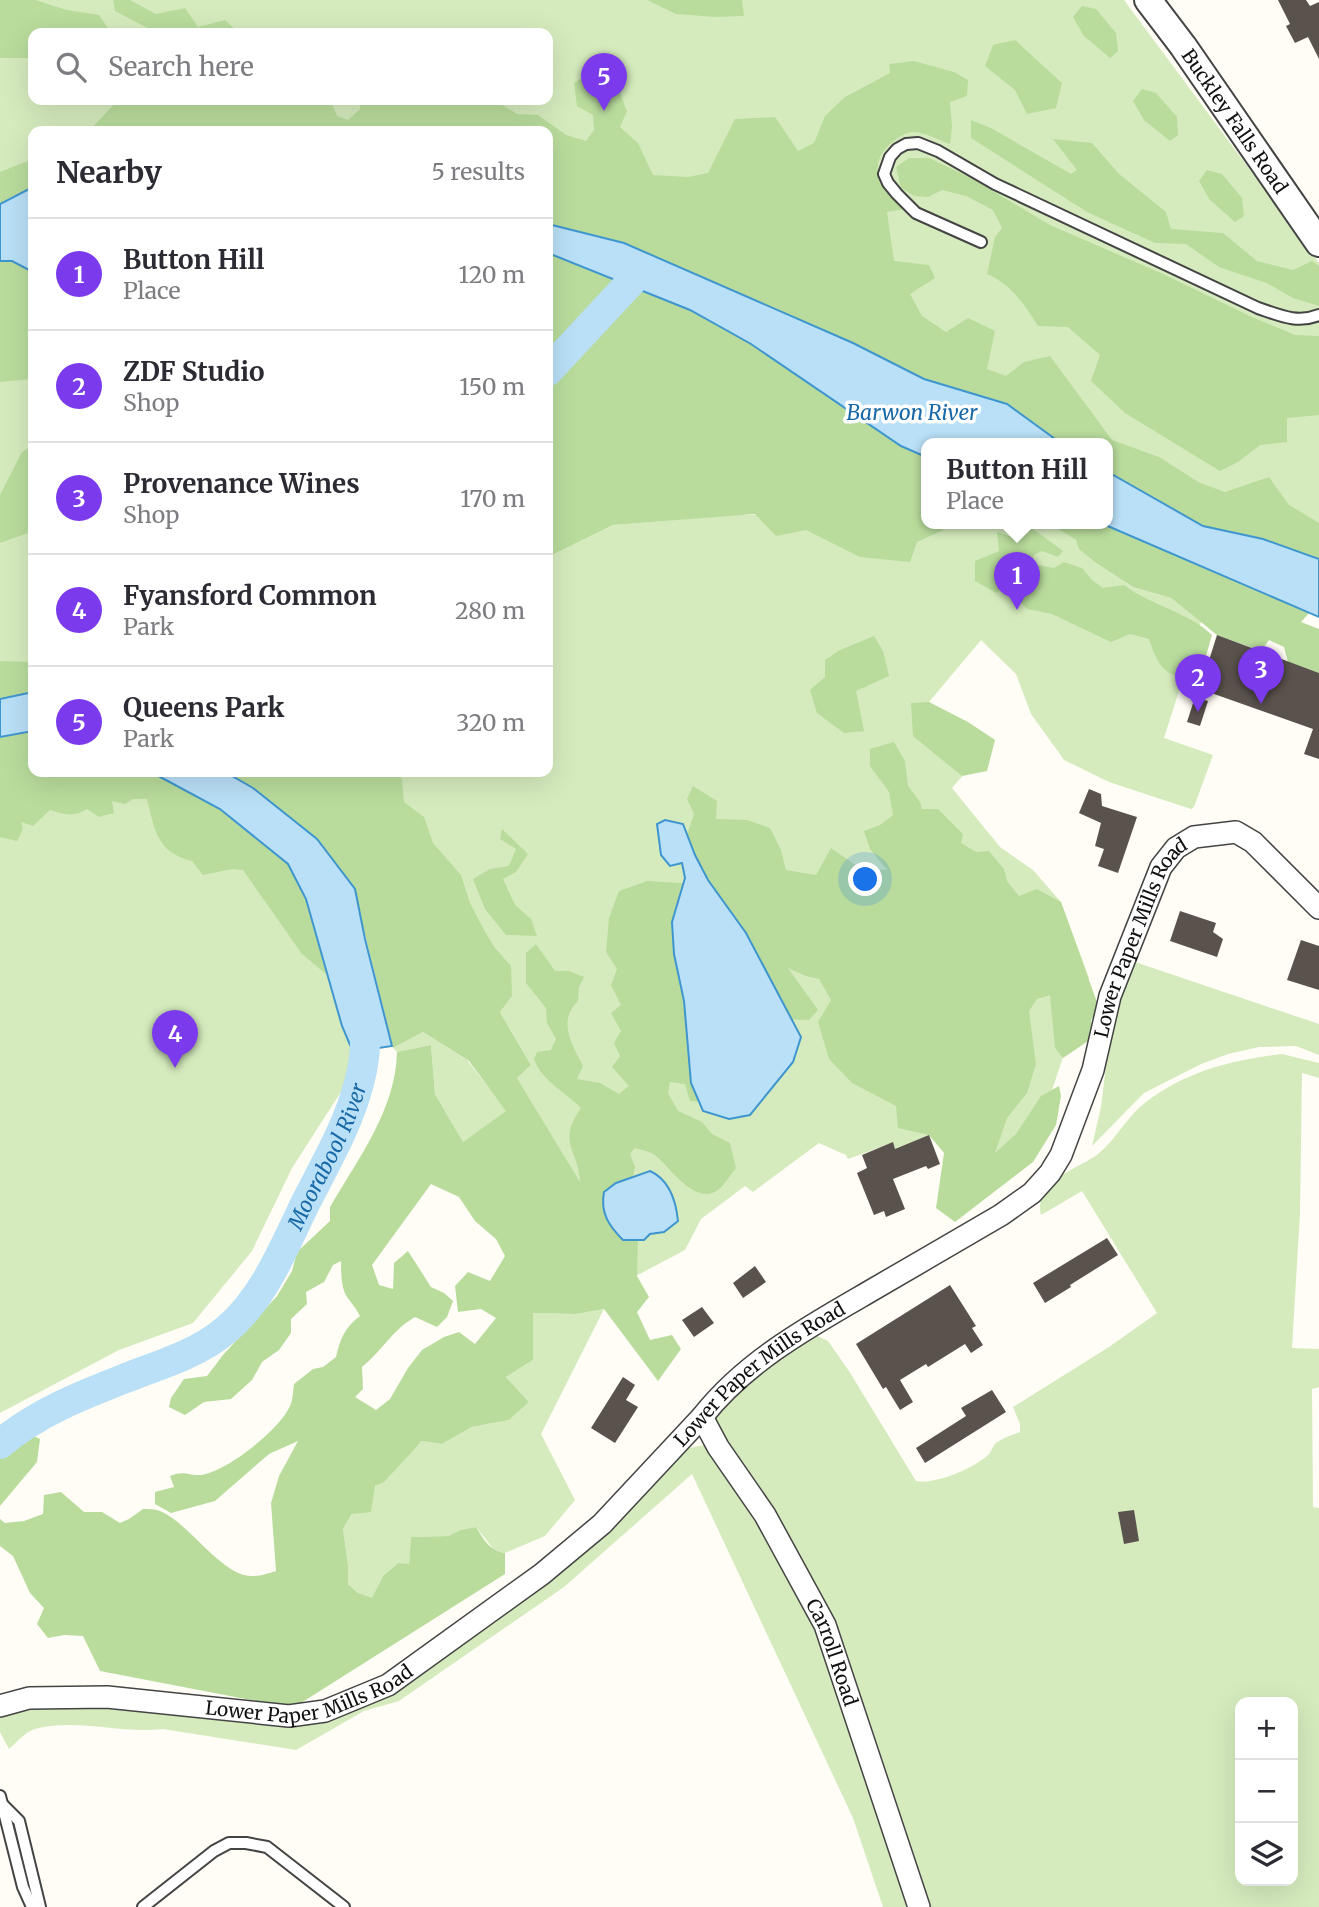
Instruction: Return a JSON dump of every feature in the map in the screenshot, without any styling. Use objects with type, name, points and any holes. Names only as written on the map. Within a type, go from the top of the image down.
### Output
[{"type":"street","name":"Buckley Falls Road","points":[[1148,0],[1319,243]]},
{"type":"street","name":"Lower Paper Mills Road","points":[[0,1706],[29,1698],[107,1697],[289,1716],[325,1711],[388,1685],[542,1574],[602,1524],[716,1399],[756,1364],[802,1330],[1001,1215],[1032,1193],[1050,1173],[1072,1129],[1093,1070],[1110,996],[1161,867],[1176,848],[1194,837],[1236,832],[1254,842],[1319,908]]},
{"type":"street","name":"Carroll Road","points":[[702,1417],[718,1447],[765,1515],[825,1625],[919,1907]]},
{"type":"lane","points":[[981,242],[916,213],[897,194],[884,174],[890,157],[897,149],[906,144],[918,143],[938,151],[995,184],[1258,308],[1292,320],[1309,319],[1319,315]]},
{"type":"lane","points":[[1,1800],[23,1887],[32,1907]]},
{"type":"lane","points":[[1,1800],[19,1821],[40,1907]]},
{"type":"lane","points":[[143,1907],[229,1843],[268,1847],[344,1907]]},
{"type":"green space","points":[[0,0],[1124,0],[1319,263],[1319,559],[1263,539],[1113,474],[1113,438],[1054,438],[1007,404],[924,379],[624,243],[553,225],[553,126],[28,126],[28,190],[0,204]]},
{"type":"green space","points":[[0,0],[35,0],[67,10],[99,15],[108,28],[28,28],[28,58],[0,58]]},
{"type":"green space","points":[[113,0],[130,0],[156,14],[185,8],[198,27],[225,20],[234,28],[147,28],[115,11]]},
{"type":"green space","points":[[647,0],[742,0],[744,16],[676,14]]},
{"type":"green space","points":[[1082,6],[1096,9],[1116,33],[1118,51],[1110,58],[1084,36],[1073,17]]},
{"type":"green space","points":[[1015,40],[1062,83],[1056,108],[1027,114],[1015,90],[985,66],[993,45]]},
{"type":"green space","points":[[914,61],[954,72],[968,80],[967,96],[950,102],[950,144],[922,133],[909,133],[889,145],[878,163],[880,180],[905,209],[887,212],[894,261],[929,265],[935,278],[910,294],[922,316],[946,332],[968,318],[995,331],[987,369],[1006,376],[1024,362],[1050,356],[1111,438],[1054,438],[1007,404],[924,379],[853,343],[624,243],[553,225],[553,126],[94,126],[113,105],[332,105],[337,116],[348,120],[360,109],[360,105],[502,105],[517,114],[538,115],[566,135],[586,141],[594,130],[593,115],[577,106],[574,83],[595,69],[603,72],[616,85],[627,111],[620,127],[638,143],[653,175],[688,177],[708,173],[735,119],[775,117],[798,151],[814,143],[825,116],[845,97],[890,73],[889,64]]},
{"type":"green space","points":[[1142,89],[1156,93],[1177,117],[1178,135],[1170,141],[1144,120],[1133,101]]},
{"type":"green space","points":[[971,120],[991,128],[1071,174],[1077,170],[1053,139],[1092,143],[1119,174],[1166,212],[1171,229],[1223,233],[1257,261],[1293,270],[1312,261],[1319,266],[1319,306],[1293,298],[1267,283],[1219,267],[1186,244],[1155,243],[1087,212],[971,138]]},
{"type":"green space","points":[[909,158],[929,158],[973,179],[1050,225],[1163,274],[1252,317],[1295,335],[1319,336],[1319,415],[1287,418],[1287,442],[1260,445],[1238,462],[1220,471],[1125,413],[1091,381],[1100,355],[1068,327],[1038,326],[1010,289],[987,274],[995,237],[1002,228],[993,210],[966,196],[942,190],[928,197],[914,196],[901,188],[896,167]]},
{"type":"green space","points":[[28,161],[28,190],[0,204],[0,172]]},
{"type":"green space","points":[[1207,170],[1222,174],[1242,198],[1244,216],[1235,222],[1210,200],[1199,181]]},
{"type":"green space","points":[[553,255],[690,310],[751,344],[901,446],[921,455],[921,529],[943,529],[917,542],[910,562],[860,557],[806,530],[776,536],[755,514],[613,525],[553,555]]},
{"type":"green space","points":[[0,261],[28,270],[28,693],[0,699]]},
{"type":"green space","points":[[0,261],[12,261],[28,269],[28,379],[0,382]]},
{"type":"green space","points":[[1113,440],[1159,457],[1200,483],[1225,492],[1269,477],[1289,505],[1319,523],[1319,559],[1263,539],[1203,526],[1113,475]]},
{"type":"green space","points":[[28,448],[28,533],[0,543],[0,495],[22,452]]},
{"type":"green space","points":[[796,514],[921,524],[921,529],[1057,529],[1076,540],[1080,549],[1096,563],[1133,587],[1171,598],[1201,622],[1164,738],[1213,755],[1191,809],[1109,782],[1064,760],[1031,714],[1016,674],[981,640],[929,702],[978,758],[952,788],[1000,847],[1033,870],[1061,902],[1089,978],[1035,1142],[959,1196],[943,1150],[929,1135],[897,1153],[892,1143],[848,1159],[846,1155],[819,1143],[753,1192],[745,1186],[701,1219],[685,1250],[636,1276],[517,1078],[531,1065],[364,777],[553,777],[553,555],[613,525],[734,515]]},
{"type":"green space","points":[[1113,528],[1309,613],[1301,622],[1319,629],[1319,673],[1288,662],[1284,647],[1269,640],[1261,651],[1217,635],[1171,598],[1133,587],[1096,563],[1079,549],[1076,540],[1057,529]]},
{"type":"green space","points":[[1033,529],[1063,551],[1058,557],[1042,551],[1034,555],[1032,564],[1054,568],[1064,562],[1082,568],[1103,588],[1124,585],[1202,627],[1212,635],[1198,683],[1165,670],[1149,639],[1130,634],[1111,642],[1052,614],[1027,609],[1013,592],[1013,579],[996,593],[975,581],[975,561],[999,551],[997,532],[1012,537]]},
{"type":"green space","points":[[874,636],[883,651],[889,676],[856,691],[864,731],[844,733],[817,713],[810,690],[825,677],[825,660],[840,650]]},
{"type":"green space","points":[[0,661],[28,662],[28,693],[0,699]]},
{"type":"green space","points":[[929,702],[968,722],[995,740],[987,771],[962,776],[913,736],[911,703]]},
{"type":"green space","points":[[28,732],[28,777],[160,777],[220,809],[321,955],[342,1026],[353,1052],[346,1084],[292,1168],[252,1251],[193,1323],[119,1350],[0,1413],[0,737]]},
{"type":"green space","points":[[28,732],[28,777],[160,777],[220,809],[288,864],[306,899],[327,975],[302,954],[243,870],[232,869],[203,875],[192,861],[180,857],[164,846],[155,830],[147,799],[133,799],[125,804],[112,801],[114,813],[99,817],[87,809],[69,814],[50,810],[33,826],[21,822],[23,829],[17,841],[0,837],[0,737]]},
{"type":"green space","points":[[894,742],[905,761],[908,786],[922,809],[938,809],[963,834],[961,843],[976,852],[989,851],[1004,869],[1007,881],[1019,896],[1037,889],[1061,902],[1099,1008],[1091,1020],[1094,1037],[1063,1058],[1055,1048],[1050,995],[1037,999],[1029,1011],[1036,1064],[1027,1093],[1007,1118],[995,1153],[1016,1134],[1041,1096],[1059,1086],[1061,1096],[1056,1125],[1033,1162],[955,1222],[936,1208],[944,1153],[929,1135],[898,1128],[896,1106],[852,1083],[829,1059],[818,1022],[831,1000],[819,979],[788,968],[818,1010],[809,1020],[781,1019],[713,1102],[690,1101],[685,1084],[670,1082],[668,1093],[678,1111],[702,1122],[712,1134],[730,1143],[736,1168],[719,1189],[710,1193],[693,1190],[651,1153],[635,1148],[630,1154],[635,1167],[630,1189],[638,1237],[637,1276],[649,1297],[637,1312],[650,1340],[672,1335],[681,1349],[658,1381],[604,1309],[576,1314],[533,1313],[533,1360],[506,1377],[529,1402],[509,1420],[472,1427],[442,1444],[422,1441],[384,1482],[375,1486],[371,1512],[352,1514],[343,1529],[348,1584],[358,1593],[372,1598],[383,1576],[398,1563],[409,1564],[411,1537],[448,1536],[476,1527],[491,1547],[505,1553],[505,1574],[293,1708],[100,1671],[83,1636],[48,1638],[37,1624],[44,1608],[30,1593],[13,1556],[0,1546],[0,1519],[5,1523],[24,1521],[43,1514],[44,1495],[61,1492],[84,1512],[102,1512],[120,1523],[143,1509],[158,1510],[183,1527],[230,1569],[254,1576],[276,1571],[271,1503],[279,1476],[298,1441],[269,1454],[215,1501],[171,1513],[155,1504],[155,1492],[174,1487],[170,1476],[212,1472],[252,1448],[284,1415],[291,1404],[294,1384],[313,1369],[323,1367],[336,1357],[344,1334],[360,1316],[344,1289],[341,1261],[333,1265],[324,1282],[306,1292],[307,1304],[291,1319],[291,1333],[279,1350],[262,1362],[252,1380],[231,1399],[204,1402],[185,1415],[169,1407],[171,1398],[184,1379],[207,1376],[277,1296],[292,1271],[297,1252],[330,1221],[330,1207],[383,1113],[395,1073],[397,1052],[431,1045],[435,1094],[463,1142],[506,1111],[469,1061],[423,1032],[393,1048],[353,886],[253,788],[234,777],[402,779],[404,802],[424,817],[433,843],[461,875],[470,903],[484,930],[511,966],[512,996],[500,1012],[531,1065],[517,1078],[580,1182],[569,1139],[570,1130],[581,1108],[548,1080],[534,1059],[537,1052],[551,1050],[556,1039],[547,1023],[546,1008],[526,983],[526,953],[536,944],[555,971],[569,971],[584,977],[579,987],[578,1001],[568,1016],[567,1025],[583,1066],[577,1079],[600,1083],[619,1094],[629,1086],[612,1067],[620,1056],[614,1043],[621,1031],[611,1013],[621,1005],[611,985],[617,969],[606,952],[609,918],[619,891],[647,881],[696,884],[685,841],[694,814],[687,799],[693,786],[717,801],[716,819],[747,820],[770,828],[781,850],[786,870],[816,875],[831,848],[860,868],[887,870],[870,849],[864,831],[880,825],[893,815],[889,792],[870,766],[870,749]],"holes":[[[431,1184],[459,1197],[475,1221],[496,1239],[505,1256],[490,1281],[468,1272],[455,1286],[458,1312],[481,1309],[496,1318],[475,1344],[459,1332],[422,1350],[390,1399],[376,1410],[355,1397],[363,1389],[362,1367],[400,1328],[415,1317],[437,1327],[447,1317],[453,1301],[431,1287],[408,1251],[394,1263],[393,1289],[379,1285],[372,1265]]]},
{"type":"green space","points":[[502,829],[528,854],[516,872],[503,879],[515,905],[531,919],[537,936],[506,935],[485,909],[473,879],[490,869],[509,866],[516,849],[500,839]]},
{"type":"green space","points":[[1135,962],[1319,1024],[1319,1055],[1296,1046],[1259,1047],[1201,1064],[1144,1093],[1092,1146],[1115,1020],[1126,980]]},
{"type":"green space","points":[[423,1032],[467,1060],[507,1111],[463,1142],[435,1094],[431,1045],[397,1052],[393,1048]]},
{"type":"green space","points":[[1282,1054],[1319,1063],[1319,1078],[1302,1073],[1300,1213],[1292,1348],[1319,1349],[1319,1387],[1312,1389],[1313,1507],[1319,1508],[1319,1907],[883,1907],[853,1818],[692,1474],[564,1587],[399,1701],[364,1711],[296,1750],[163,1729],[131,1730],[82,1725],[32,1730],[9,1749],[0,1732],[0,1714],[30,1707],[88,1702],[325,1721],[337,1719],[349,1708],[377,1691],[684,1449],[704,1445],[713,1453],[703,1423],[729,1397],[813,1334],[828,1341],[916,1481],[944,1478],[974,1465],[989,1454],[997,1442],[1020,1432],[1020,1424],[1013,1407],[1109,1347],[1157,1313],[1082,1191],[1041,1215],[1040,1203],[1044,1193],[1059,1177],[1098,1154],[1146,1102],[1178,1082],[1228,1064]]},
{"type":"green space","points":[[604,1309],[541,1434],[575,1500],[545,1536],[505,1553],[495,1551],[476,1527],[448,1536],[411,1537],[409,1565],[398,1563],[383,1576],[372,1599],[358,1593],[348,1584],[343,1529],[369,1493],[423,1441],[442,1444],[472,1427],[509,1420],[529,1402],[506,1377],[533,1360],[533,1313],[576,1314]]},
{"type":"green space","points":[[25,1432],[40,1439],[37,1462],[0,1506],[0,1452]]},
{"type":"water","points":[[28,190],[28,269],[12,261],[0,261],[0,204]]},
{"type":"water","name":"Barwon River","points":[[553,225],[624,243],[853,343],[924,379],[1007,404],[1054,438],[921,438],[921,455],[901,446],[751,344],[690,310],[553,255]]},
{"type":"water","points":[[1113,475],[1203,526],[1263,539],[1319,559],[1319,617],[1113,528]]},
{"type":"water","points":[[28,693],[28,732],[0,737],[0,699]]},
{"type":"water","points":[[160,777],[234,777],[253,788],[317,839],[355,889],[392,1046],[353,1052],[342,1026],[306,899],[288,864],[220,809]]},
{"type":"water","points":[[665,820],[683,824],[708,880],[746,933],[801,1037],[793,1062],[750,1115],[729,1119],[703,1111],[691,1083],[684,1001],[674,954],[672,922],[685,878],[682,863],[670,866],[661,855],[657,824]]},
{"type":"water","points":[[650,1171],[663,1180],[671,1192],[678,1221],[664,1232],[650,1234],[644,1240],[623,1240],[607,1219],[603,1206],[604,1192],[616,1183]]},
{"type":"building","points":[[1278,0],[1306,0],[1310,6],[1319,2],[1319,59],[1308,37],[1295,43],[1286,26],[1290,24]]},
{"type":"building","points":[[1217,635],[1319,673],[1319,759],[1304,754],[1313,729],[1200,689]]},
{"type":"building","points":[[1195,697],[1208,701],[1200,726],[1187,722]]},
{"type":"building","points":[[1089,789],[1101,794],[1102,806],[1137,817],[1118,873],[1098,866],[1104,849],[1095,846],[1101,823],[1079,813]]},
{"type":"building","points":[[1180,911],[1216,923],[1213,932],[1223,939],[1217,957],[1170,941]]},
{"type":"building","points":[[1301,940],[1319,946],[1319,990],[1287,980]]},
{"type":"building","points":[[929,1135],[940,1164],[928,1169],[926,1166],[893,1179],[905,1209],[886,1217],[884,1211],[874,1215],[857,1173],[867,1168],[862,1155],[893,1142],[895,1149]]},
{"type":"building","points":[[1107,1238],[1118,1255],[1045,1303],[1033,1283]]},
{"type":"building","points":[[755,1266],[766,1282],[743,1298],[733,1283]]},
{"type":"building","points":[[950,1285],[976,1326],[972,1328],[983,1345],[971,1353],[965,1344],[928,1367],[926,1364],[900,1380],[913,1402],[900,1410],[886,1387],[883,1389],[856,1344]]},
{"type":"building","points":[[702,1307],[714,1323],[694,1337],[682,1320]]},
{"type":"building","points":[[623,1377],[635,1385],[626,1400],[638,1407],[615,1443],[591,1428]]},
{"type":"building","points":[[992,1390],[1006,1412],[925,1463],[916,1448],[966,1416],[961,1408]]},
{"type":"building","points":[[1134,1510],[1139,1541],[1124,1544],[1118,1512]]},
{"type":"waterway","points":[[553,366],[641,271]]},
{"type":"waterway","name":"Moorabool River","points":[[0,1444],[31,1421],[65,1403],[172,1361],[207,1344],[227,1329],[252,1302],[281,1254],[349,1114],[363,1064],[365,1028],[362,1009]]},
{"type":"place","name":"Queens Park","points":[[604,111]]},
{"type":"place","name":"Button Hill","points":[[1017,610]]},
{"type":"place","name":"Provenance Wines","points":[[1261,704]]},
{"type":"place","name":"ZDF Studio","points":[[1198,712]]},
{"type":"place","name":"Fyansford Common","points":[[175,1068]]}]
